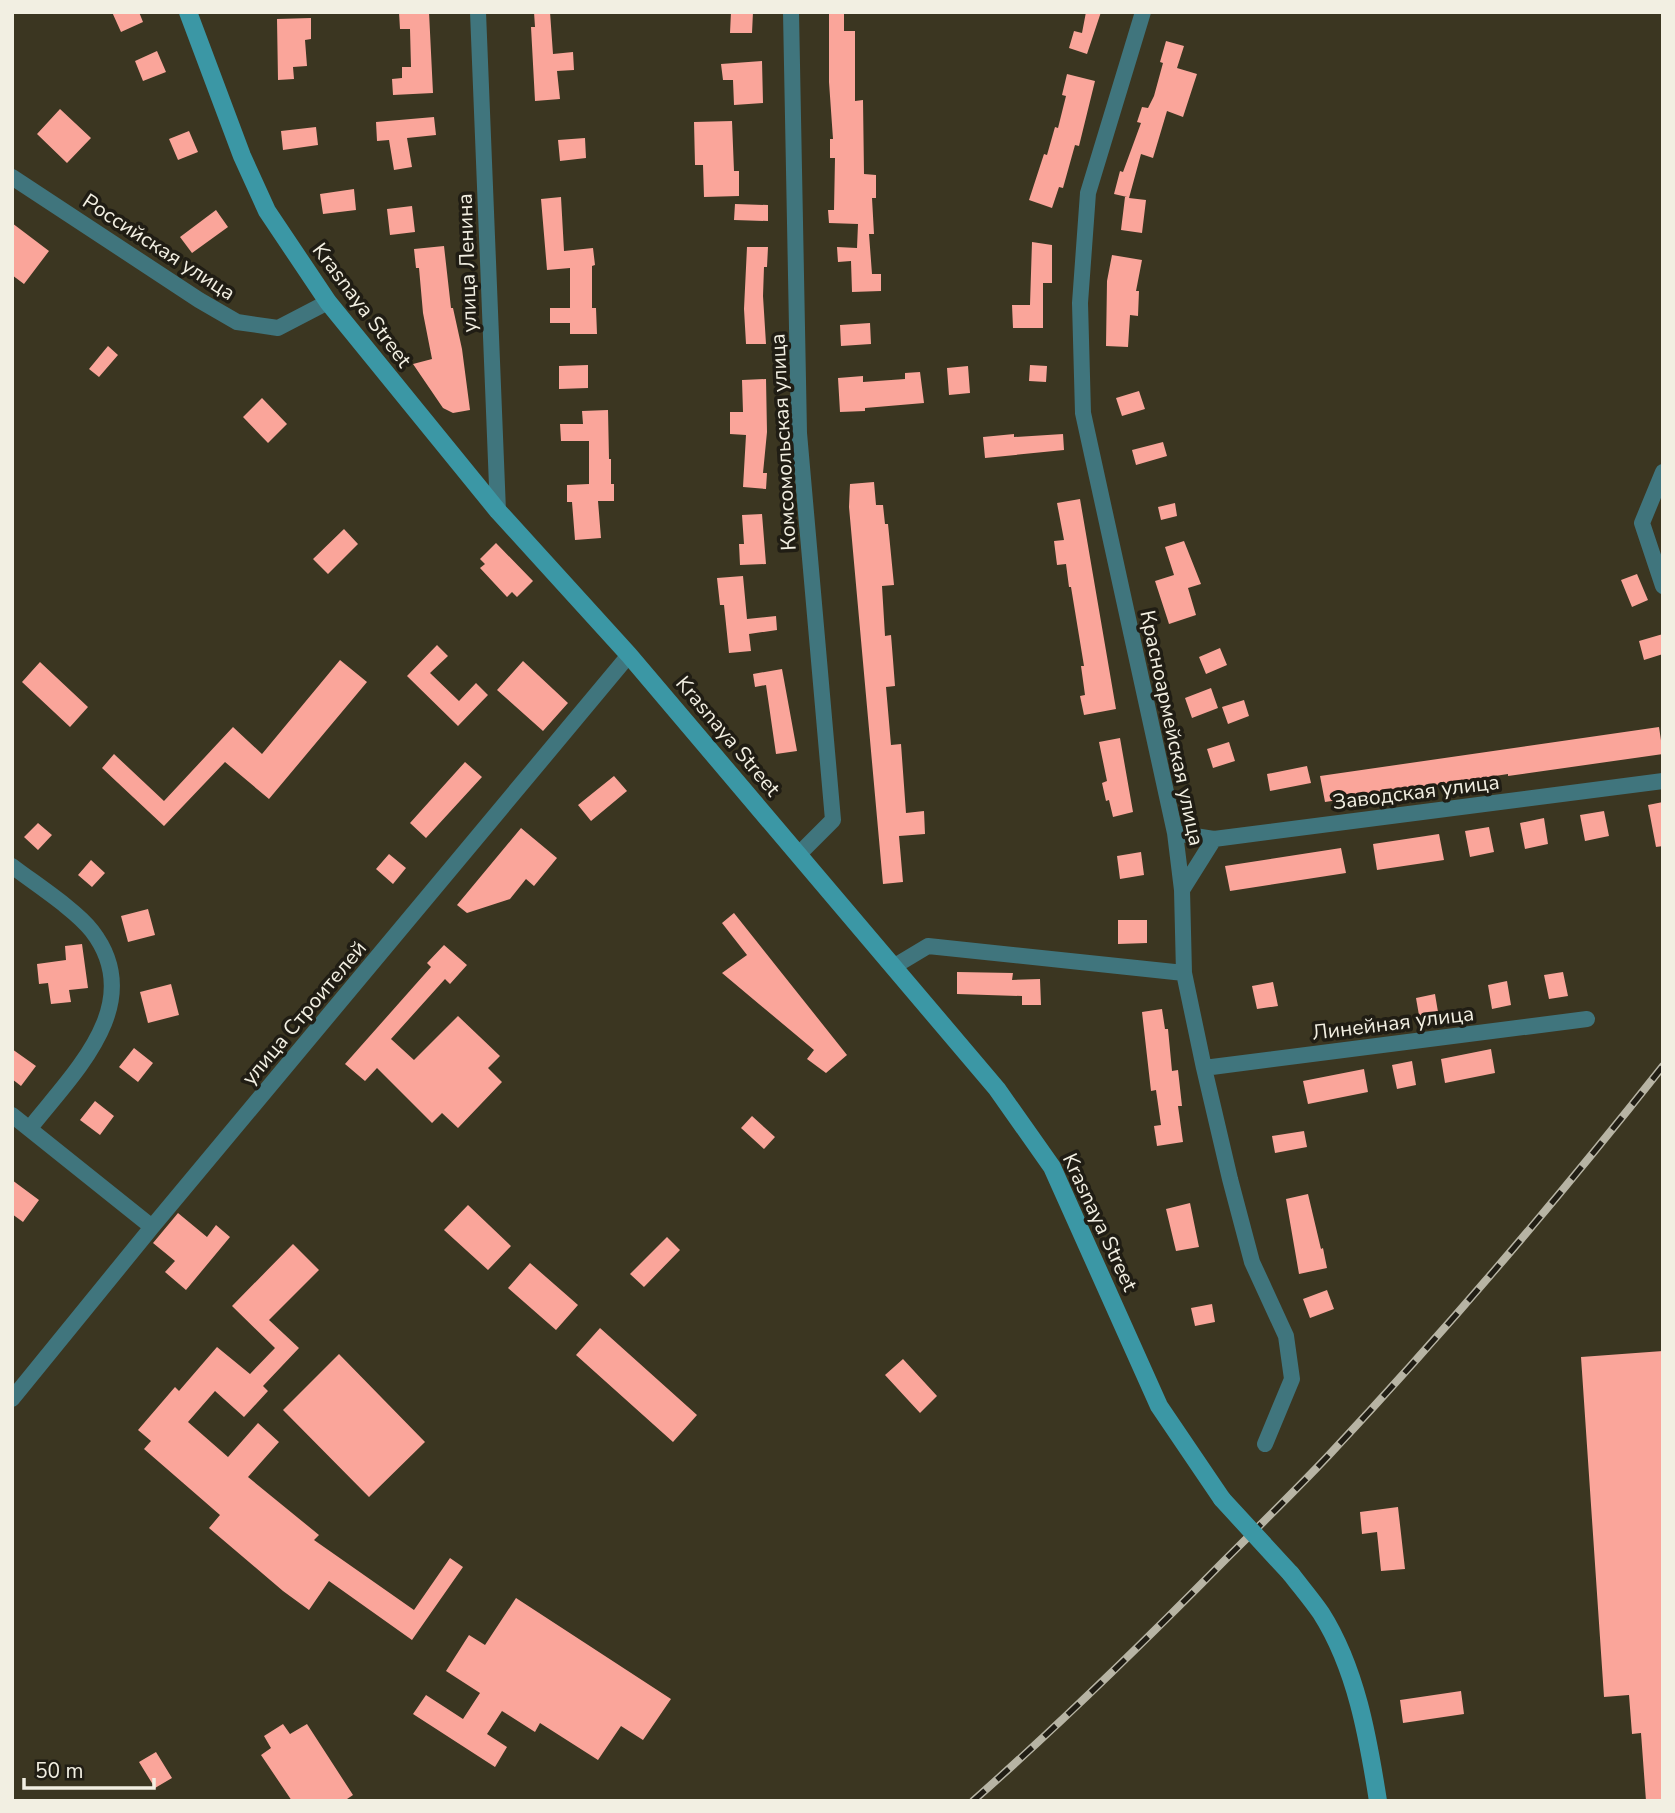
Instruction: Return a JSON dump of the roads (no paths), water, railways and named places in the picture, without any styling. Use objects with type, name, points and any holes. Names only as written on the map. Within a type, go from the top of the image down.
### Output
[{"type":"main road","name":"Krasnaya Street","points":[[188,12],[242,156],[267,211],[328,302],[498,511],[629,655],[997,1089],[1052,1167],[1159,1406],[1222,1499],[1291,1574],[1322,1614],[1344,1660],[1367,1733],[1378,1801]]},
{"type":"street","name":"улица Ленина","points":[[478,12],[498,511]]},
{"type":"street","name":"Комсомольская улица","points":[[790,12],[799,433],[833,820],[799,853]]},
{"type":"street","name":"Красноармейская улица","points":[[1143,12],[1088,194],[1080,303],[1083,413],[1175,833],[1182,890],[1184,973],[1204,1068],[1252,1262],[1286,1336],[1292,1380],[1265,1444]]},
{"type":"street","name":"Российская улица","points":[[12,177],[237,323],[278,328],[328,302]]},
{"type":"street","points":[[1663,472],[1642,523],[1663,586]]},
{"type":"street","name":"улица Строителей","points":[[14,1394],[629,655]]},
{"type":"street","name":"Заводская улица","points":[[1175,833],[1214,839],[1663,781]]},
{"type":"street","points":[[1182,890],[1214,839]]},
{"type":"street","points":[[12,866],[91,929],[109,966],[112,986],[108,1017],[95,1045],[30,1128]]},
{"type":"street","points":[[893,967],[928,946],[1184,973]]},
{"type":"street","name":"Линейная улица","points":[[1204,1068],[1587,1018]]},
{"type":"street","points":[[12,1115],[152,1227]]},
{"type":"railway","points":[[973,1801],[1130,1655],[1329,1455],[1500,1264],[1663,1066]]}]
